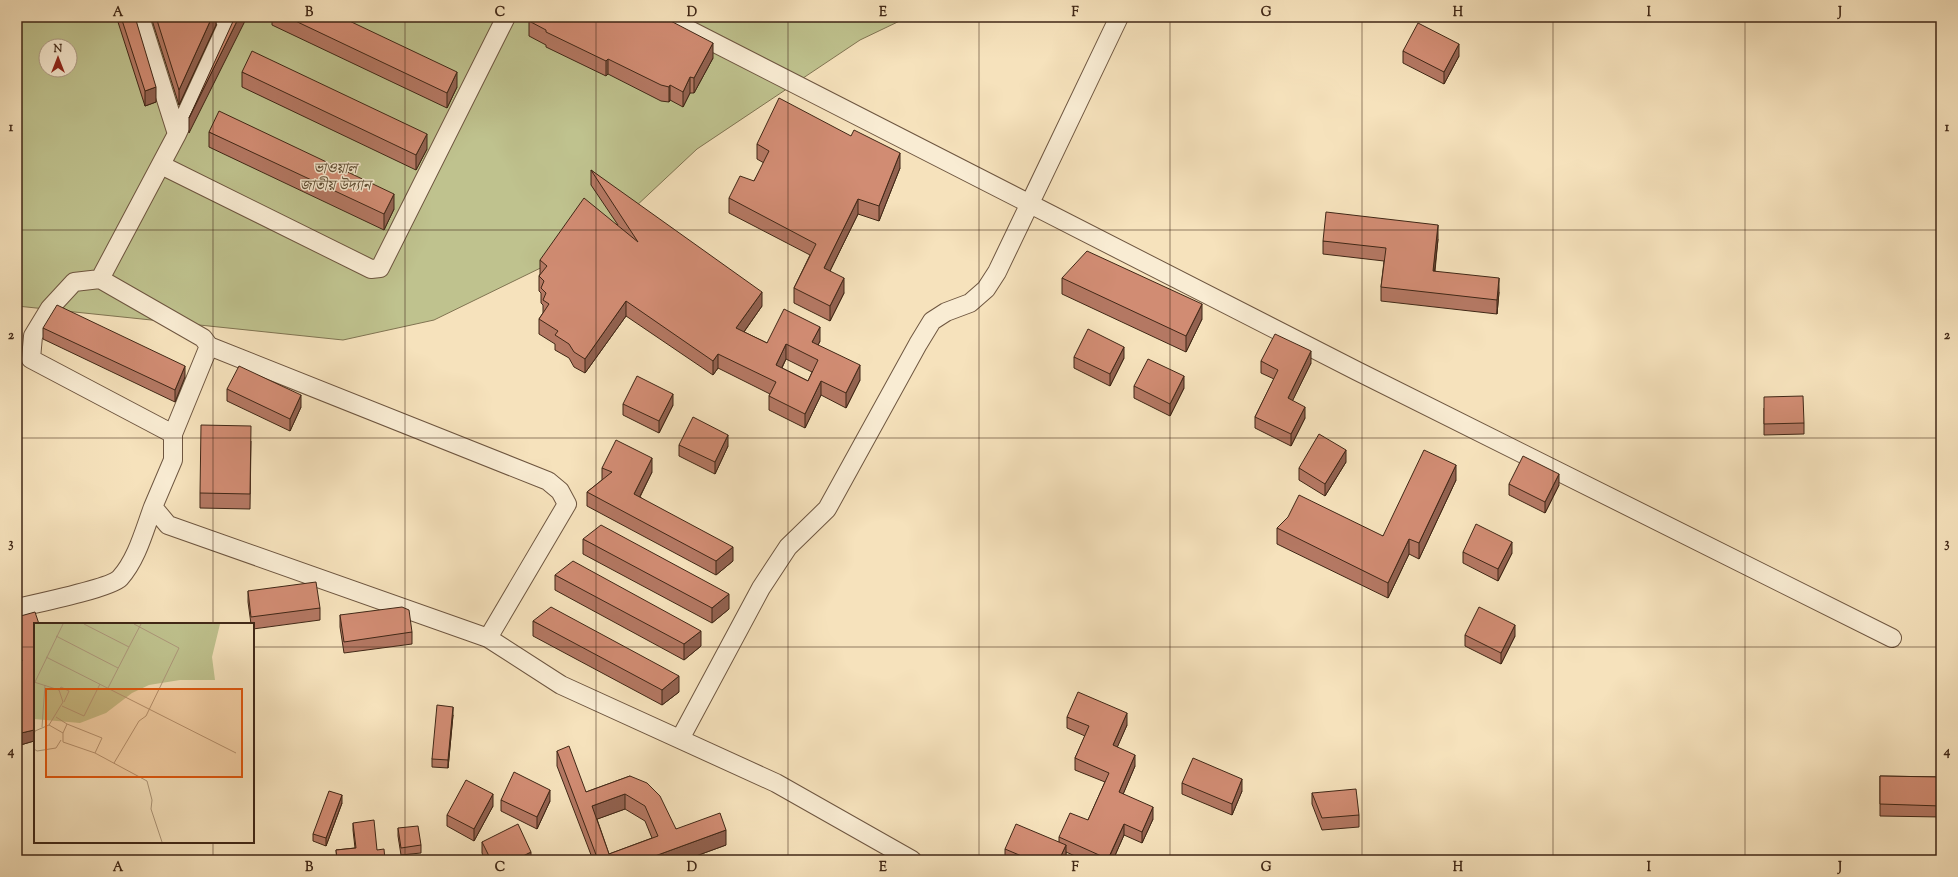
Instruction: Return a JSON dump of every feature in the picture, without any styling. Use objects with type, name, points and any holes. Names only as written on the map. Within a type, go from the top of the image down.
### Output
[{"type":"street","points":[[140,17],[177,134]]},
{"type":"street","points":[[100,279],[177,134],[229,21],[222,17]]},
{"type":"street","points":[[161,165],[371,269],[380,268],[506,17]]},
{"type":"street","points":[[664,17],[1357,371],[1892,638]]},
{"type":"street","points":[[680,739],[761,588],[788,548],[827,509],[932,321],[946,312],[970,303],[986,289],[997,272],[1028,203],[1119,17]]},
{"type":"street","points":[[173,434],[24,361],[33,336],[50,308],[74,282],[100,279],[203,338],[209,346],[548,481],[560,491],[567,504],[488,638]]},
{"type":"street","points":[[17,608],[100,587],[119,580],[136,554],[153,506],[173,460],[173,434],[209,346]]},
{"type":"street","points":[[153,506],[168,525],[488,638],[561,685],[776,783],[912,860]]},
{"type":"green space","name":"ভাওয়াল জাতীয় উদ্যান","points":[[17,17],[908,17],[860,40],[697,149],[602,238],[434,320],[343,340],[17,306]]},
{"type":"building","points":[[121,17],[135,17],[156,87],[145,91]]},
{"type":"building","points":[[156,17],[212,17],[179,90]]},
{"type":"building","points":[[235,17],[239,17],[189,118]]},
{"type":"building","points":[[287,17],[341,17],[457,72],[447,93]]},
{"type":"building","points":[[531,17],[663,17],[713,43],[694,78],[690,77],[683,92],[670,85],[669,87],[661,85],[608,59],[606,61],[546,32],[546,30],[529,21]]},
{"type":"building","points":[[1418,23],[1459,44],[1444,72],[1403,51]]},
{"type":"building","points":[[252,51],[427,134],[416,155],[242,72]]},
{"type":"building","points":[[779,98],[851,136],[854,130],[900,153],[879,206],[858,199],[824,268],[844,278],[830,306],[794,288],[816,244],[729,198],[740,176],[754,181],[769,151],[757,144]]},
{"type":"building","points":[[219,111],[394,194],[384,214],[209,132]]},
{"type":"building","points":[[591,170],[762,292],[736,328],[767,343],[784,309],[820,327],[812,342],[860,365],[846,393],[821,381],[805,414],[769,396],[776,382],[718,354],[713,361],[626,301],[585,359],[574,352],[569,344],[555,335],[558,331],[539,319],[549,304],[543,300],[546,293],[541,288],[544,281],[539,276],[547,266],[540,260],[584,198],[638,242]],"holes":[[[786,344],[818,360],[808,381],[776,365]]]},
{"type":"building","points":[[1326,212],[1438,225],[1433,271],[1499,278],[1497,300],[1381,287],[1386,248],[1323,241]]},
{"type":"building","points":[[1087,251],[1202,304],[1186,336],[1062,278]]},
{"type":"building","points":[[57,305],[185,366],[175,390],[43,328]]},
{"type":"building","points":[[1088,329],[1124,347],[1110,374],[1074,357]]},
{"type":"building","points":[[1275,334],[1311,351],[1288,398],[1305,407],[1291,434],[1255,417],[1278,370],[1261,361]]},
{"type":"building","points":[[1148,359],[1184,376],[1170,404],[1134,386]]},
{"type":"building","points":[[239,366],[301,395],[290,419],[227,389]]},
{"type":"building","points":[[637,376],[673,394],[659,421],[623,404]]},
{"type":"building","points":[[1803,396],[1804,423],[1764,424],[1764,397]]},
{"type":"building","points":[[693,417],[728,435],[715,462],[679,445]]},
{"type":"building","points":[[201,425],[251,426],[250,494],[200,493]]},
{"type":"building","points":[[1319,434],[1346,450],[1325,484],[1299,468]]},
{"type":"building","points":[[616,440],[652,458],[634,494],[733,547],[716,561],[587,492],[612,472],[602,468]]},
{"type":"building","points":[[1424,450],[1456,465],[1419,543],[1409,539],[1388,583],[1277,528],[1288,517],[1299,495],[1383,536]]},
{"type":"building","points":[[1523,456],[1559,474],[1545,502],[1509,484]]},
{"type":"building","points":[[1476,524],[1512,542],[1498,569],[1463,552]]},
{"type":"building","points":[[601,525],[729,594],[712,608],[583,539]]},
{"type":"building","points":[[573,561],[701,631],[684,644],[555,575]]},
{"type":"building","points":[[316,582],[320,608],[251,617],[248,591]]},
{"type":"building","points":[[402,607],[409,610],[412,632],[344,642],[340,615]]},
{"type":"building","points":[[551,607],[679,676],[662,690],[533,621]]},
{"type":"building","points":[[1479,607],[1515,625],[1501,653],[1465,635]]},
{"type":"building","points":[[35,612],[39,623],[34,623],[34,730],[17,734],[17,662],[22,661],[17,644],[17,617]]},
{"type":"building","points":[[1078,692],[1127,713],[1113,745],[1135,755],[1119,792],[1153,807],[1142,832],[1124,824],[1108,859],[1059,837],[1070,813],[1088,820],[1109,773],[1075,758],[1089,726],[1067,717]]},
{"type":"building","points":[[437,705],[453,707],[448,760],[432,759]]},
{"type":"building","points":[[569,746],[586,792],[630,776],[647,783],[660,796],[676,829],[720,813],[726,830],[644,860],[598,860],[557,751]],"holes":[[[625,794],[645,806],[658,836],[609,854],[592,806]]]},
{"type":"building","points":[[1193,758],[1242,779],[1232,804],[1182,783]]},
{"type":"building","points":[[514,772],[550,790],[537,817],[501,800]]},
{"type":"building","points":[[1880,776],[1941,777],[1941,806],[1880,804]]},
{"type":"building","points":[[466,780],[493,794],[474,829],[447,815]]},
{"type":"building","points":[[1356,789],[1359,815],[1322,818],[1312,793]]},
{"type":"building","points":[[329,791],[342,795],[326,838],[313,834]]},
{"type":"building","points":[[374,820],[377,850],[384,849],[385,860],[337,860],[336,850],[356,848],[353,823]]},
{"type":"building","points":[[518,824],[531,852],[515,860],[491,860],[482,842]]},
{"type":"building","points":[[1016,824],[1066,845],[1059,860],[1031,860],[1005,849]]},
{"type":"building","points":[[418,826],[421,845],[401,848],[398,828]]},
{"type":"building","points":[[836,857],[842,860],[834,860]]}]
